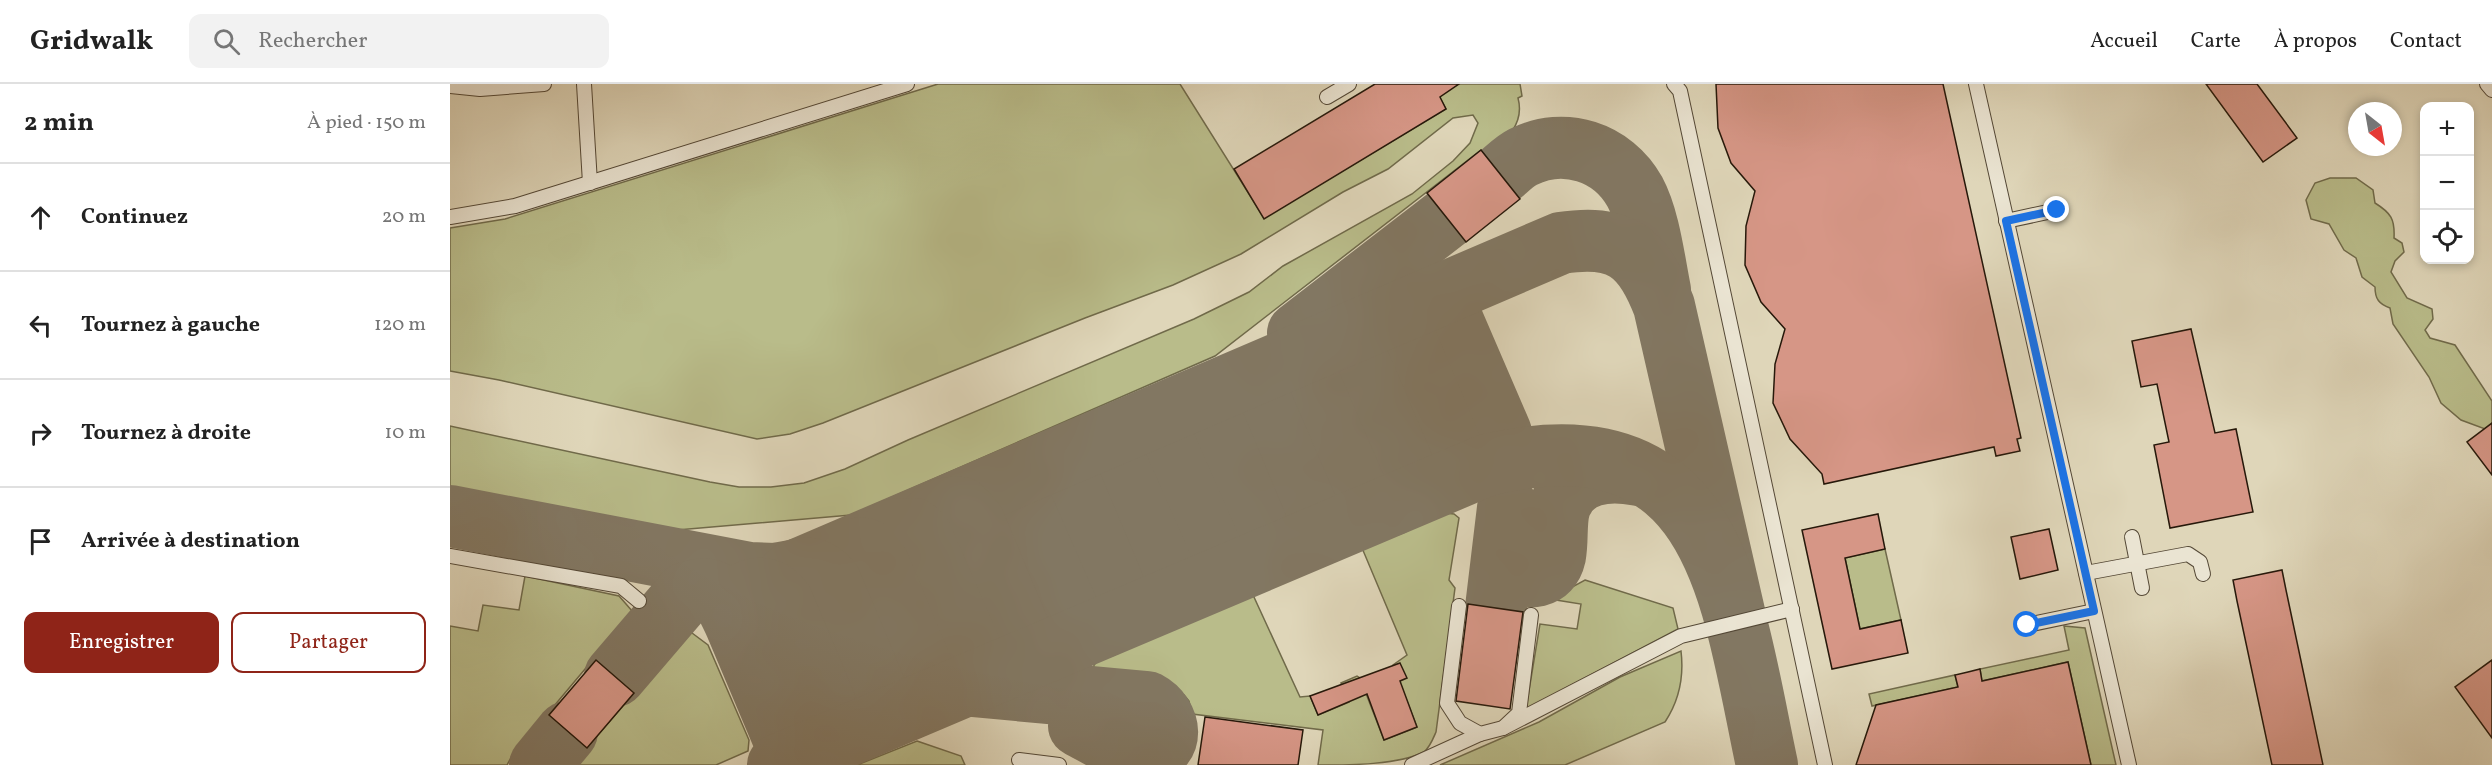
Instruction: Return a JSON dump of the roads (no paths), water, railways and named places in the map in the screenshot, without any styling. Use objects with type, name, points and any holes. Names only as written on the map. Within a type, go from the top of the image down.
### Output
[{"type":"lane","points":[[450,86],[480,89],[544,84]]},
{"type":"lane","points":[[584,84],[590,183]]},
{"type":"lane","points":[[450,217],[515,206],[907,84]]},
{"type":"lane","points":[[1327,97],[1349,84]]},
{"type":"lane","points":[[1674,84],[1680,91],[1825,765]]},
{"type":"lane","points":[[1976,84],[2129,765]]},
{"type":"lane","points":[[2487,84],[2492,90]]},
{"type":"lane","points":[[2006,221],[2057,210]]},
{"type":"lane","points":[[2132,537],[2142,588]]},
{"type":"lane","points":[[2086,573],[2188,554],[2200,562],[2203,574]]},
{"type":"lane","points":[[450,556],[621,586],[639,601]]},
{"type":"lane","points":[[1459,606],[1447,703],[1460,723],[1480,734]]},
{"type":"lane","points":[[1412,765],[1480,734],[1503,728],[1681,636],[1792,609]]},
{"type":"lane","points":[[2027,625],[2094,611]]},
{"type":"lane","points":[[1503,728],[1519,713],[1531,615]]},
{"type":"lane","points":[[1019,760],[1059,765]]}]
